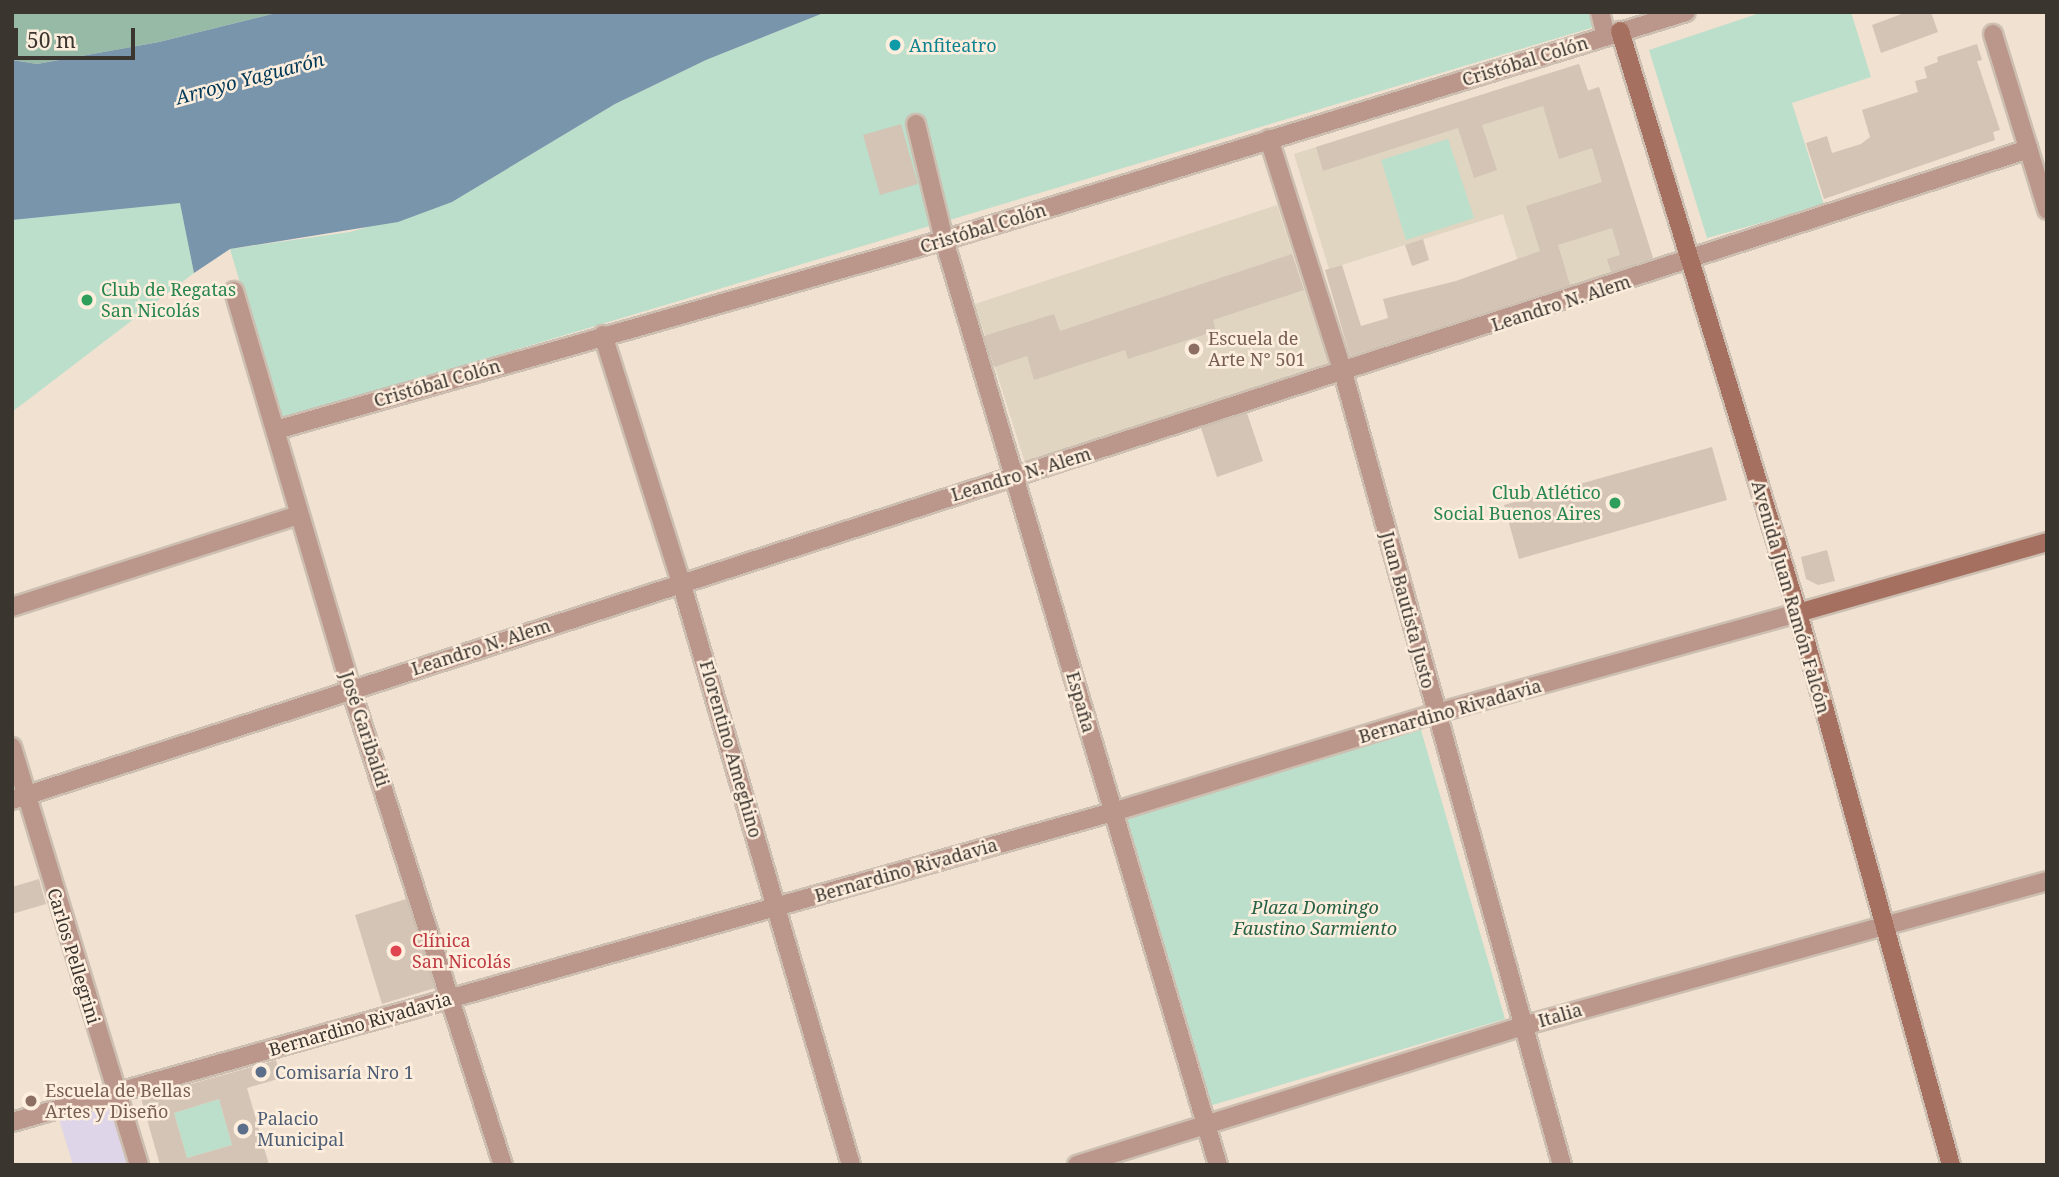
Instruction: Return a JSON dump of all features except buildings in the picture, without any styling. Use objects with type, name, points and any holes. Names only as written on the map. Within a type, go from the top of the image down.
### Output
[{"type":"main road","name":"Avenida Juan Ramón Falcón","points":[[1624,27],[1689,261],[1798,613],[1951,1165]]},
{"type":"main road","points":[[1798,613],[2047,542]]},
{"type":"street","points":[[1600,12],[1624,27]]},
{"type":"street","name":"Cristóbal Colón","points":[[276,430],[944,240],[1624,27],[1686,12]]},
{"type":"street","points":[[1993,34],[2047,210]]},
{"type":"street","name":"España","points":[[916,124],[944,240],[1016,474],[1218,1165]]},
{"type":"street","name":"Juan Bautista Justo","points":[[1269,139],[1343,372],[1562,1165]]},
{"type":"street","name":"Leandro N. Alem","points":[[19,797],[1016,474],[1689,261],[2029,149]]},
{"type":"street","name":"José Garibaldi","points":[[234,291],[351,689],[453,998],[503,1165]]},
{"type":"street","name":"Florentino Ameghino","points":[[603,335],[681,582],[851,1165]]},
{"type":"street","points":[[12,607],[299,515]]},
{"type":"street","name":"Bernardino Rivadavia","points":[[12,1122],[1113,812],[1437,713],[1798,613]]},
{"type":"street","name":"Carlos Pellegrini","points":[[12,747],[19,797],[139,1165]]},
{"type":"street","name":"Italia","points":[[1077,1165],[1207,1128],[1523,1026],[2047,881]]},
{"type":"shaded area","points":[[1579,64],[1588,90],[1599,87],[1655,264],[1531,303],[1503,214],[1329,269],[1294,154]]},
{"type":"shaded area","name":"Escuela de Arte N° 501","points":[[1277,205],[1329,367],[1026,466],[975,304]]},
{"type":"shaded area","points":[[110,1103],[129,1165],[73,1165],[59,1119]]},
{"type":"green space","points":[[12,12],[280,12],[159,42],[37,64],[12,60]]},
{"type":"green space","points":[[826,12],[1596,12],[1597,15],[1591,28],[281,420],[230,249],[350,232],[452,202],[615,104],[706,60]]},
{"type":"green space","points":[[1763,12],[1851,12],[1871,77],[1792,103],[1824,205],[1707,238],[1649,50]]},
{"type":"green space","points":[[1448,139],[1474,218],[1406,240],[1381,160]]},
{"type":"green space","name":"Club de Regatas San Nicolás","points":[[170,200],[180,203],[184,211],[194,273],[12,412],[12,220]]},
{"type":"green space","name":"Plaza Domingo Faustino Sarmiento","points":[[1421,730],[1505,1019],[1209,1106],[1126,817]]},
{"type":"green space","points":[[219,1099],[232,1145],[187,1158],[174,1113]]},
{"type":"water","name":"Arroyo Yaguarón","points":[[280,12],[826,12],[706,60],[615,104],[452,202],[398,222],[230,249],[194,273],[180,203],[12,220],[12,60],[37,64],[159,42]]},
{"type":"place","name":"Anfiteatro","points":[[895,45]]},
{"type":"place","name":"Club de Regatas San Nicolás","points":[[87,300]]},
{"type":"place","name":"Escuela de Arte N° 501","points":[[1194,349]]},
{"type":"place","name":"Club Atlético Social Buenos Aires","points":[[1615,503]]},
{"type":"place","name":"Clínica San Nicolás","points":[[396,951]]},
{"type":"place","name":"Comisaría Nro 1","points":[[261,1072]]},
{"type":"place","name":"Escuela de Bellas Artes y Diseño","points":[[31,1101]]},
{"type":"place","name":"Palacio Municipal","points":[[243,1129]]}]
